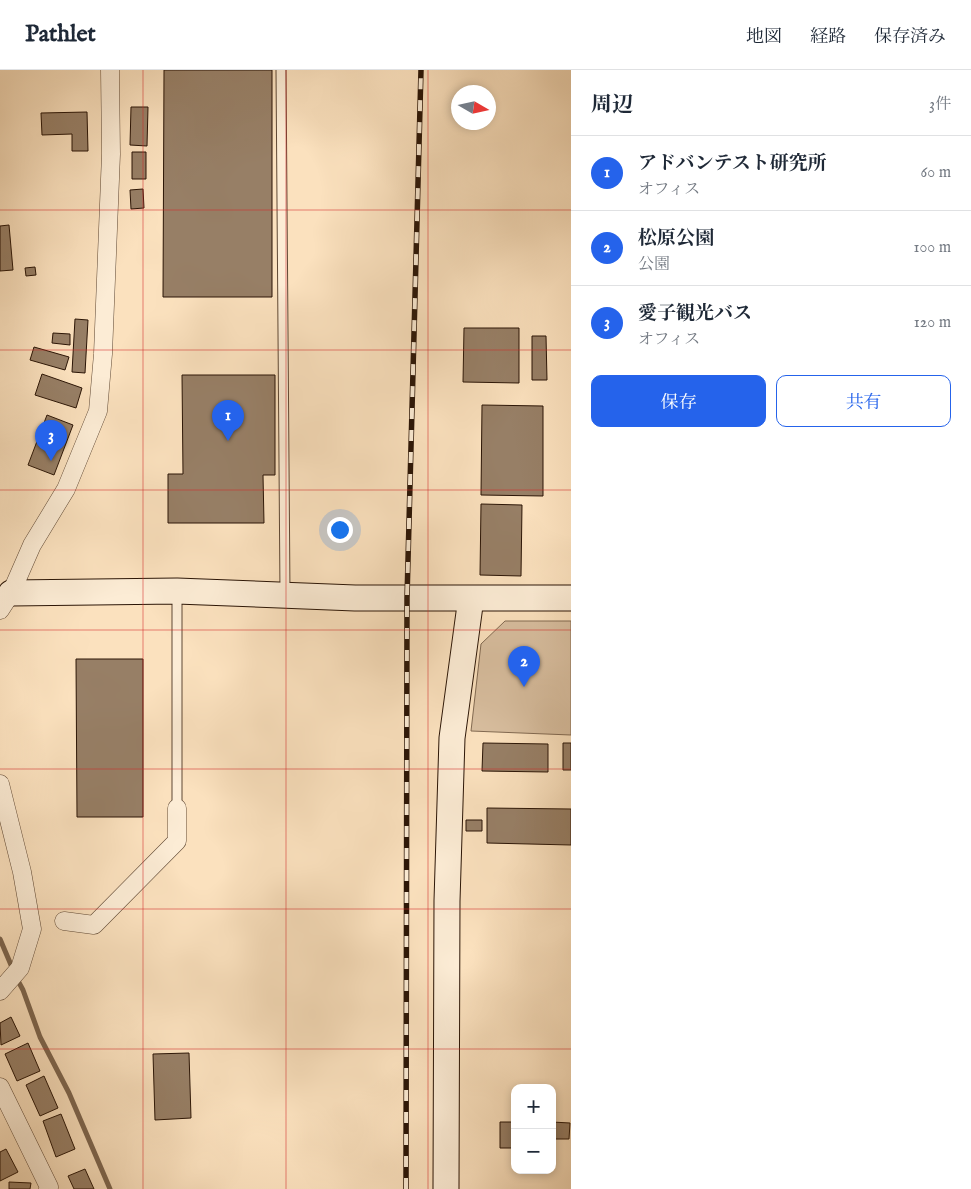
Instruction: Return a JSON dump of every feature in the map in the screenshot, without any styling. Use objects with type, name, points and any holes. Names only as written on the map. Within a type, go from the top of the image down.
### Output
[{"type":"street","points":[[110,70],[111,154],[103,345],[98,411],[66,489],[32,545],[5,601],[178,591],[355,598],[571,598]]},
{"type":"street","points":[[446,1189],[448,1123],[447,901],[452,738],[471,598]]},
{"type":"street","points":[[0,784],[22,872],[32,929],[20,968],[4,987]]},
{"type":"street","points":[[64,921],[94,925],[178,841],[178,808]]},
{"type":"street","points":[[0,1087],[49,1188]]},
{"type":"lane","points":[[281,70],[285,594]]},
{"type":"lane","points":[[178,591],[178,808]]},
{"type":"shaded area","points":[[505,621],[571,621],[571,735],[471,731],[481,644]]},
{"type":"building","points":[[164,70],[272,70],[272,297],[163,297]]},
{"type":"building","points":[[131,107],[148,107],[147,146],[130,145]]},
{"type":"building","points":[[87,112],[88,151],[72,151],[72,134],[42,135],[41,113]]},
{"type":"building","points":[[132,152],[146,152],[146,179],[132,179]]},
{"type":"building","points":[[143,189],[144,208],[131,209],[130,190]]},
{"type":"building","points":[[9,225],[13,270],[0,271],[0,226]]},
{"type":"building","points":[[35,267],[36,275],[26,276],[25,268]]},
{"type":"building","points":[[75,319],[88,320],[85,373],[72,372]]},
{"type":"building","points":[[464,328],[519,328],[519,383],[463,382]]},
{"type":"building","points":[[53,333],[70,334],[70,345],[52,343]]},
{"type":"building","points":[[532,336],[546,336],[547,380],[532,380]]},
{"type":"building","points":[[34,347],[69,357],[65,370],[30,360]]},
{"type":"building","points":[[42,374],[82,388],[76,408],[35,395]]},
{"type":"building","points":[[182,375],[275,375],[275,475],[263,475],[264,523],[168,523],[168,474],[183,474]]},
{"type":"building","points":[[482,405],[543,406],[543,496],[481,495]]},
{"type":"building","points":[[47,415],[73,425],[54,475],[28,465]]},
{"type":"building","points":[[481,504],[522,505],[521,576],[480,575]]},
{"type":"building","points":[[76,659],[143,659],[143,817],[77,817]]},
{"type":"building","points":[[483,743],[548,744],[548,772],[482,771]]},
{"type":"building","points":[[563,743],[571,743],[571,770],[563,770]]},
{"type":"building","points":[[487,808],[571,809],[571,845],[487,843]]},
{"type":"building","points":[[466,820],[482,820],[482,831],[466,831]]},
{"type":"building","points":[[11,1017],[20,1036],[1,1045],[0,1023]]},
{"type":"building","points":[[28,1043],[40,1071],[17,1081],[5,1054]]},
{"type":"building","points":[[189,1053],[191,1118],[155,1120],[153,1054]]},
{"type":"building","points":[[44,1076],[58,1108],[40,1116],[26,1085]]},
{"type":"building","points":[[61,1114],[75,1149],[56,1157],[43,1121]]},
{"type":"building","points":[[500,1122],[511,1122],[511,1148],[500,1148]]},
{"type":"building","points":[[556,1122],[570,1123],[569,1139],[556,1139]]},
{"type":"building","points":[[6,1149],[18,1172],[0,1181],[0,1152]]},
{"type":"building","points":[[85,1169],[94,1189],[74,1189],[68,1176]]},
{"type":"building","points":[[9,1182],[31,1183],[30,1189],[9,1189]]},
{"type":"waterway","points":[[0,939],[23,990],[40,1037],[69,1093],[110,1189]]},
{"type":"railway","points":[[406,1189],[407,598],[421,70]]},
{"type":"place","name":"アドバンテスト研究所","points":[[228,441]]},
{"type":"place","name":"愛子観光バス","points":[[51,461]]},
{"type":"place","name":"松原公園","points":[[524,687]]}]
